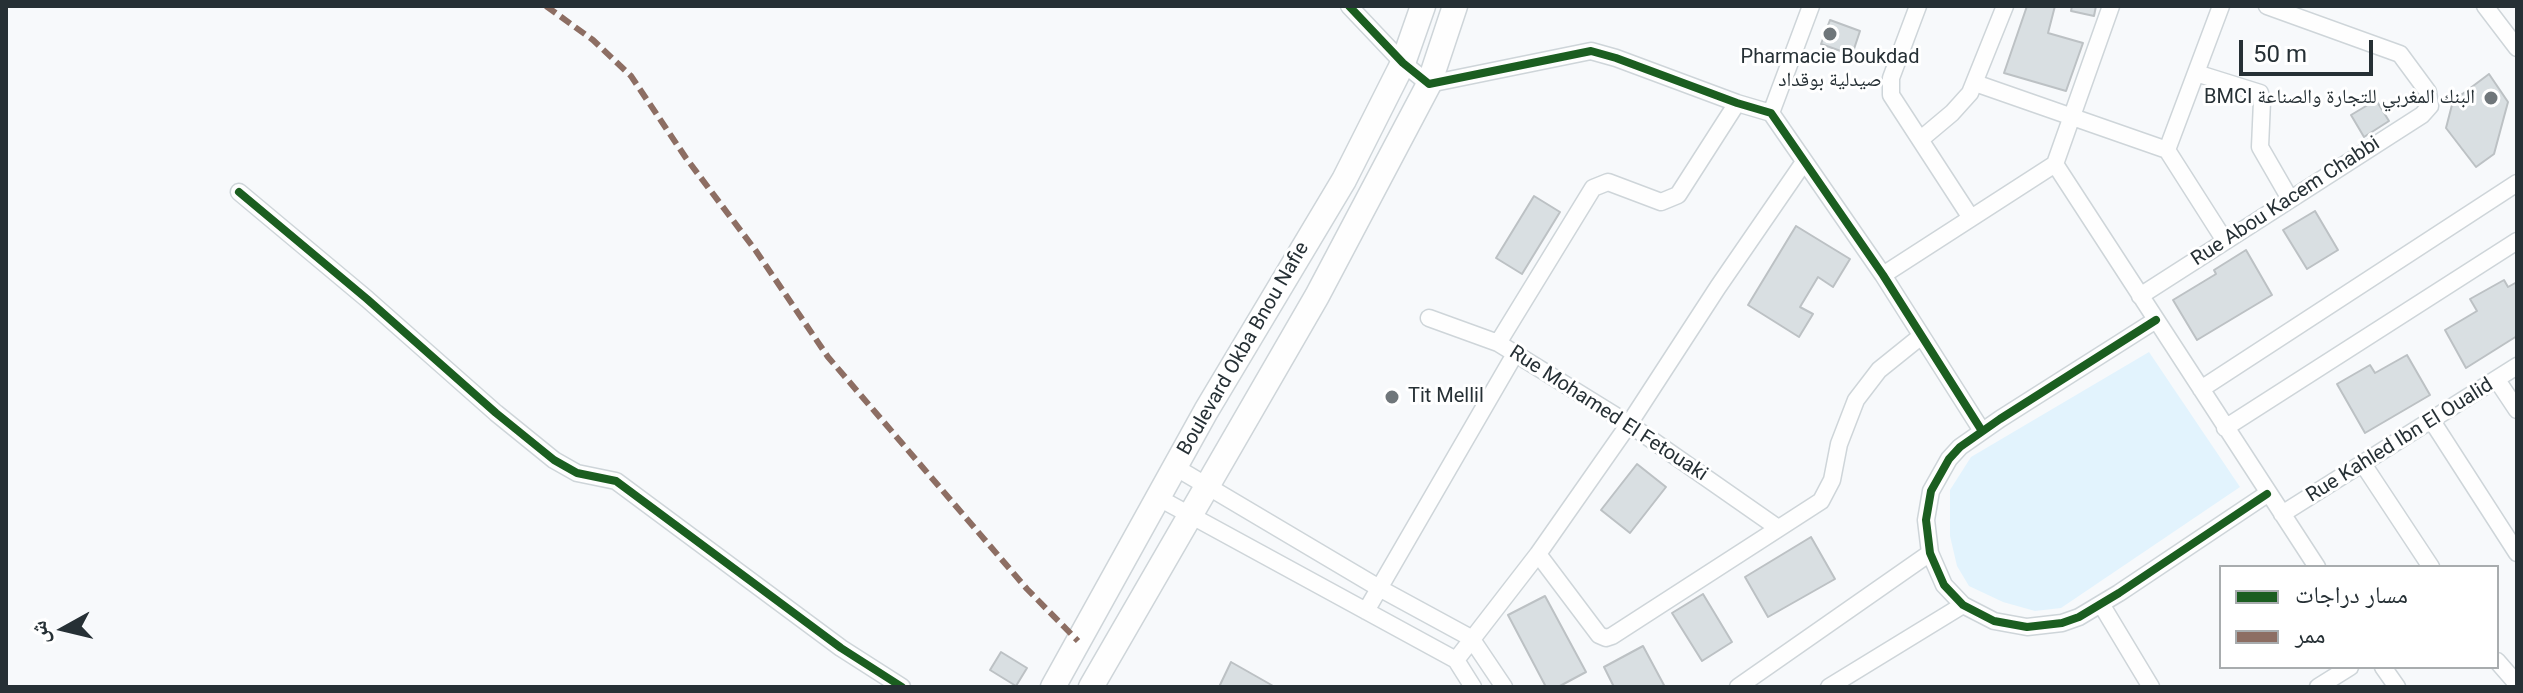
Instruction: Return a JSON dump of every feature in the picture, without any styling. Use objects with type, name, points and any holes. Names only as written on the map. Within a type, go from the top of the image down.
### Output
[{"type":"main road","name":"Boulevard Okba Bnou Nafie","points":[[1053,687],[1157,497],[1344,180],[1403,63],[1423,6]]},
{"type":"main road","name":"Boulevard Okba Bnou Nafie","points":[[1091,687],[1317,296],[1429,84],[1455,6]]},
{"type":"street","points":[[1349,6],[1403,63],[1429,84],[1591,51],[1771,113],[1883,275],[1982,431]]},
{"type":"street","points":[[1771,113],[1811,6]]},
{"type":"street","points":[[1918,6],[1889,88],[1894,102],[1971,218]]},
{"type":"street","points":[[1883,275],[2055,164],[2111,6]]},
{"type":"street","points":[[2167,150],[2221,6]]},
{"type":"street","name":"Rue Abou Kacem Chabbi","points":[[2140,296],[2422,115],[2430,106],[2428,92],[2400,54],[2267,6]]},
{"type":"street","points":[[2485,6],[2517,48]]},
{"type":"street","points":[[1921,139],[1952,113],[1975,83],[2004,7]]},
{"type":"street","points":[[2196,73],[2260,93],[2260,147],[2290,199]]},
{"type":"street","points":[[1975,83],[2167,150],[2225,241]]},
{"type":"street","points":[[1498,343],[1593,188],[1608,182],[1661,202],[1678,195],[1737,103]]},
{"type":"street","points":[[1456,660],[1538,554],[1629,424],[1804,162]]},
{"type":"street","points":[[2055,164],[2316,565]]},
{"type":"street","points":[[2201,389],[2517,183]]},
{"type":"street","points":[[239,192],[554,460],[577,473],[616,481],[841,648],[902,687]]},
{"type":"street","points":[[2225,428],[2517,241]]},
{"type":"street","name":"Rue Mohamed El Fetouaki","points":[[1429,318],[1498,343],[1629,424],[1778,528]]},
{"type":"street","points":[[2156,320],[1960,447],[1935,480],[1927,514],[1930,553],[1944,585],[1963,605],[1994,621],[2027,627],[2062,623],[2101,604],[2267,494]]},
{"type":"street","points":[[1538,554],[1599,635],[1606,638],[1825,496],[1844,429],[1856,400],[1879,370],[1920,337]]},
{"type":"street","points":[[1366,611],[1515,354]]},
{"type":"street","name":"Rue Kahled Ibn El Oualid","points":[[2282,514],[2517,366]]},
{"type":"street","points":[[2497,380],[2517,410]]},
{"type":"street","points":[[2432,421],[2517,553]]},
{"type":"street","points":[[2363,464],[2430,565]]},
{"type":"street","points":[[1175,467],[1379,588],[1471,638],[1504,687]]},
{"type":"street","points":[[1157,497],[1456,660],[1473,687]]},
{"type":"street","points":[[1738,687],[1930,553]]},
{"type":"street","points":[[2101,604],[2151,687]]},
{"type":"street","points":[[1829,687],[1963,605]]},
{"type":"street","points":[[2499,663],[2517,684]]},
{"type":"street","points":[[2318,687],[2347,669]]},
{"type":"street","points":[[2384,669],[2397,687]]},
{"type":"shaded area","points":[[2149,352],[2240,487],[2061,608],[2035,611],[2003,602],[1969,586],[1957,566],[1950,536],[1950,490],[1971,457]]},
{"type":"building","points":[[2027,6],[2055,6],[2048,33],[2083,43],[2066,91],[2004,73]]},
{"type":"building","points":[[2072,6],[2096,6],[2094,16],[2071,11]]},
{"type":"building","points":[[1830,20],[1860,31],[1852,55],[1821,44]]},
{"type":"building","points":[[2489,74],[2508,102],[2494,154],[2476,167],[2446,128],[2453,101]]},
{"type":"building","points":[[2376,100],[2389,121],[2364,137],[2351,115]]},
{"type":"building","points":[[1534,196],[1560,212],[1522,274],[1496,258]]},
{"type":"building","points":[[2315,211],[2338,250],[2307,269],[2283,230]]},
{"type":"building","points":[[1796,226],[1850,259],[1833,287],[1818,277],[1800,307],[1813,314],[1799,337],[1748,305]]},
{"type":"building","points":[[2246,250],[2272,295],[2197,340],[2173,300],[2216,274],[2214,270]]},
{"type":"building","points":[[2504,280],[2508,287],[2517,282],[2517,336],[2466,368],[2445,330],[2477,311],[2470,299]]},
{"type":"building","points":[[2407,355],[2430,395],[2365,433],[2337,384],[2370,365],[2375,373]]},
{"type":"building","points":[[1637,464],[1666,487],[1630,533],[1601,510]]},
{"type":"building","points":[[1811,537],[1835,579],[1768,617],[1745,577]]},
{"type":"building","points":[[1703,594],[1732,642],[1702,661],[1672,613]]},
{"type":"building","points":[[1545,596],[1586,672],[1558,687],[1546,687],[1508,615]]},
{"type":"building","points":[[1643,646],[1665,687],[1614,687],[1604,667]]},
{"type":"building","points":[[1001,652],[1027,668],[1016,686],[990,670]]},
{"type":"building","points":[[1231,662],[1275,687],[1219,687]]},
{"type":"marked path","points":[[546,6],[593,40],[631,76],[828,357],[1027,589],[1078,641]]},
{"type":"cycle path","points":[[1349,6],[1403,63],[1429,84],[1591,51],[1771,113],[1883,275],[1982,431]]},
{"type":"cycle path","points":[[239,192],[554,460],[577,473],[616,481],[841,648],[902,687]]},
{"type":"cycle path","points":[[2156,320],[2000,419],[1960,447],[1949,459],[1931,491],[1926,520],[1930,553],[1944,585],[1963,605],[1994,621],[2027,627],[2062,623],[2079,617],[2119,593],[2267,494]]},
{"type":"place","name":"Pharmacie Boukdad صيدلية بوقداد","points":[[1830,34]]},
{"type":"place","name":"BMCI البنك المغربي للتجارة والصناعة","points":[[2491,98]]},
{"type":"place","name":"Tit Mellil","points":[[1392,397]]}]
